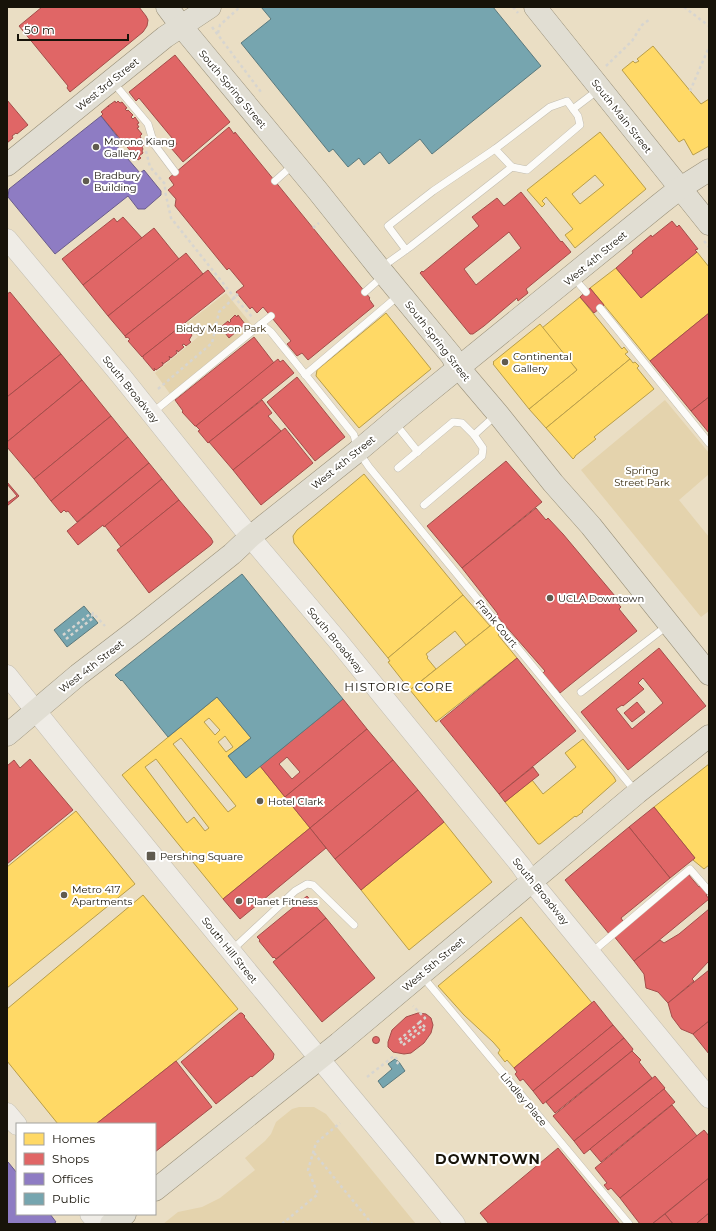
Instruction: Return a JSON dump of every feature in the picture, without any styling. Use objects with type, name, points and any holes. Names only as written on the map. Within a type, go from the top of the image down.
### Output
[{"type":"main road","name":"South Spring Street","points":[[167,7],[451,355],[459,368],[553,483],[591,526],[709,674]]},
{"type":"main road","name":"West 3rd Street","points":[[7,165],[111,80],[165,38],[210,7]]},
{"type":"main road","name":"South Main Street","points":[[535,7],[709,224]]},
{"type":"main road","name":"West 4th Street","points":[[7,735],[73,680],[232,554],[250,537],[459,368],[580,284],[680,189],[709,170]]},
{"type":"main road","name":"South Broadway","points":[[7,239],[91,340],[250,537],[343,647],[521,866],[532,882],[709,1098]]},
{"type":"main road","name":"South Hill Street","points":[[7,675],[455,1224]]},
{"type":"main road","name":"West 5th Street","points":[[156,1189],[339,1043],[637,793],[709,736]]},
{"type":"main road","points":[[7,1112],[16,1124]]},
{"type":"main road","points":[[91,1215],[99,1224]]},
{"type":"main road","points":[[111,1224],[124,1215]]},
{"type":"lane","points":[[111,80],[148,124],[154,144],[175,172]]},
{"type":"lane","points":[[573,109],[600,88]]},
{"type":"lane","points":[[406,250],[388,226],[433,191],[495,148],[550,107],[567,101],[578,116],[580,125],[527,170],[512,168],[495,148]]},
{"type":"lane","points":[[275,181],[295,164]]},
{"type":"lane","points":[[365,292],[382,272],[406,250],[512,168]]},
{"type":"lane","points":[[305,375],[401,294]]},
{"type":"lane","points":[[600,308],[669,389],[709,443]]},
{"type":"lane","points":[[150,414],[271,316]]},
{"type":"lane","name":"Frank Court","points":[[261,324],[271,332],[354,436],[358,451],[369,467],[637,793]]},
{"type":"lane","points":[[474,435],[498,414]]},
{"type":"lane","points":[[394,421],[418,452]]},
{"type":"lane","points":[[398,468],[453,422],[462,423],[474,435],[483,448],[482,456],[424,505]]},
{"type":"lane","points":[[581,692],[669,624]]},
{"type":"lane","points":[[591,953],[690,869],[709,891]]},
{"type":"lane","points":[[231,951],[295,891],[307,884],[313,886],[354,925]]},
{"type":"lane","name":"Lindley Place","points":[[420,974],[629,1224]]},
{"type":"path","points":[[218,33],[220,25],[240,7]]},
{"type":"path","points":[[684,7],[709,26]]},
{"type":"path","points":[[606,66],[632,41],[642,25],[650,19]]},
{"type":"path","points":[[690,91],[709,47]]},
{"type":"path","points":[[146,148],[150,167],[165,184],[165,191],[171,218],[250,316],[261,324]]},
{"type":"path","points":[[313,228],[319,223]]},
{"type":"path","points":[[158,389],[212,343],[219,312],[238,294]]},
{"type":"path","points":[[64,635],[93,613],[105,626]]},
{"type":"path","points":[[66,639],[93,618],[92,615]]},
{"type":"path","points":[[401,1042],[425,1018],[413,1006]]},
{"type":"path","points":[[401,1042],[426,1028],[420,1022]]},
{"type":"path","points":[[401,1042],[423,1025]]},
{"type":"path","points":[[367,1077],[394,1056],[399,1061],[396,1065]]},
{"type":"path","points":[[282,1224],[318,1194],[308,1170],[313,1152],[316,1143],[340,1123]]},
{"type":"path","points":[[313,1152],[372,1224]]},
{"type":"shaded area","points":[[7,7],[709,7],[709,1224],[7,1224]]},
{"type":"green space","name":"Biddy Mason Park","points":[[226,293],[256,330],[173,398],[155,373],[198,337],[187,323]]},
{"type":"green space","name":"Spring Street Park","points":[[665,400],[709,453],[709,474],[679,500],[709,537],[709,611],[701,617],[581,470]]},
{"type":"green space","points":[[299,1107],[314,1107],[326,1114],[416,1224],[163,1224],[178,1212],[202,1207],[220,1198],[255,1170],[245,1158],[265,1141],[271,1134],[276,1122],[292,1109]]},
{"type":"building: Homes","points":[[653,46],[701,104],[709,99],[709,146],[693,155],[684,139],[679,142],[622,70],[633,61],[635,63],[639,61],[637,59]]},
{"type":"building: Homes","points":[[600,132],[646,189],[575,248],[565,235],[573,229],[546,197],[542,201],[545,204],[542,207],[527,190]],"holes":[[[595,175],[604,185],[580,204],[572,194]]]},
{"type":"building: Homes","points":[[697,252],[709,267],[709,313],[650,361],[590,288],[616,268],[641,298]]},
{"type":"building: Homes","points":[[580,297],[622,349],[624,347],[628,352],[625,354],[630,359],[546,428],[529,409],[577,370],[542,328]]},
{"type":"building: Homes","points":[[386,313],[431,369],[359,428],[316,376],[317,370]]},
{"type":"building: Homes","points":[[540,324],[577,370],[529,409],[493,364],[493,362]]},
{"type":"building: Homes","points":[[630,359],[633,363],[635,362],[639,366],[637,368],[654,389],[594,437],[596,439],[573,459],[546,428]]},
{"type":"building: Homes","points":[[364,474],[463,595],[388,658],[294,543],[293,536],[297,530]]},
{"type":"building: Homes","points":[[463,595],[490,626],[466,645],[455,631],[426,654],[428,657],[427,658],[436,669],[410,690],[388,662],[390,661],[388,658]]},
{"type":"building: Homes","points":[[493,625],[500,633],[498,635],[517,658],[436,722],[410,690]]},
{"type":"building: Homes","name":"Hotel Clark","points":[[217,697],[251,738],[228,756],[246,778],[260,766],[310,828],[223,899],[122,775]],"holes":[[[209,718],[220,730],[215,735],[204,722]],[[225,736],[233,747],[226,752],[218,742]],[[181,738],[236,806],[228,812],[173,744]],[[156,759],[209,828],[205,831],[194,817],[187,823],[145,767]]]},
{"type":"building: Homes","points":[[583,739],[616,781],[582,811],[583,812],[576,817],[575,816],[540,844],[538,844],[505,802],[532,780],[543,794],[576,767],[565,753]]},
{"type":"building: Homes","points":[[709,764],[709,865],[704,869],[693,860],[695,858],[654,807]]},
{"type":"building: Homes","name":"Metro 417 Apartments","points":[[76,811],[135,884],[7,988],[7,867]]},
{"type":"building: Homes","points":[[444,822],[492,882],[409,950],[361,890]]},
{"type":"building: Homes","points":[[143,895],[238,1009],[176,1061],[97,1123],[57,1123],[7,1061],[7,1009]]},
{"type":"building: Homes","points":[[521,917],[592,1003],[514,1068],[507,1060],[505,1062],[498,1053],[500,1050],[493,1042],[464,1015],[438,986]]},
{"type":"building: Shops","points":[[42,7],[139,7],[148,20],[147,26],[143,32],[70,92],[67,88],[68,86],[19,26]]},
{"type":"building: Shops","points":[[175,55],[230,122],[183,162],[171,148],[177,144],[139,98],[136,101],[129,92]]},
{"type":"building: Shops","points":[[7,100],[28,125],[12,136],[13,138],[7,143]]},
{"type":"building: Shops","points":[[115,101],[116,103],[118,101],[120,103],[122,102],[127,108],[125,109],[133,115],[131,117],[133,119],[135,117],[139,123],[137,124],[139,127],[137,128],[142,134],[139,140],[144,145],[142,147],[143,153],[139,156],[141,158],[138,160],[101,116],[103,114],[101,112]]},
{"type":"building: Shops","points":[[229,127],[234,134],[235,132],[370,298],[369,299],[374,306],[308,360],[302,353],[297,356],[287,344],[291,341],[263,307],[257,313],[252,307],[250,309],[236,292],[244,286],[229,268],[227,270],[175,206],[176,199],[168,190],[174,185],[169,178]]},
{"type":"building: Shops","points":[[521,192],[561,242],[562,241],[571,252],[526,289],[528,293],[518,301],[517,298],[484,326],[473,334],[470,334],[420,273],[479,226],[472,217],[497,198],[504,206]],"holes":[[[509,232],[521,248],[476,285],[464,269]]]},
{"type":"building: Shops","points":[[123,217],[142,238],[83,285],[62,259],[114,218],[117,222]]},
{"type":"building: Shops","points":[[672,221],[677,227],[679,225],[698,249],[695,250],[697,252],[641,298],[616,268],[633,253],[632,251],[651,235],[652,237]]},
{"type":"building: Shops","points":[[154,228],[179,259],[108,316],[83,285]]},
{"type":"building: Shops","points":[[186,253],[203,274],[125,336],[108,316]]},
{"type":"building: Shops","points":[[208,270],[225,291],[142,357],[128,341],[130,339],[127,337],[126,338],[125,336]]},
{"type":"building: Shops","points":[[590,288],[604,305],[594,313],[580,297]]},
{"type":"building: Shops","points":[[10,292],[61,354],[7,397],[7,294]]},
{"type":"building: Shops","points":[[709,313],[709,397],[691,411],[650,361]]},
{"type":"building: Shops","points":[[235,315],[237,317],[238,315],[245,324],[229,338],[222,329],[222,326],[228,321],[229,323]]},
{"type":"building: Shops","points":[[181,326],[183,328],[186,326],[189,330],[187,333],[189,331],[192,335],[189,340],[191,342],[186,346],[184,344],[182,345],[184,347],[178,352],[177,350],[177,353],[171,358],[169,356],[170,359],[163,364],[162,362],[163,365],[156,370],[154,368],[154,371],[143,356]]},
{"type":"building: Shops","points":[[254,337],[274,363],[195,426],[182,412],[183,411],[175,400]]},
{"type":"building: Shops","points":[[61,354],[82,380],[7,442],[7,397]]},
{"type":"building: Shops","points":[[278,359],[280,362],[283,360],[294,373],[208,443],[198,431],[200,430],[196,426]]},
{"type":"building: Shops","points":[[297,377],[345,437],[315,461],[267,402]]},
{"type":"building: Shops","points":[[82,380],[111,416],[34,479],[7,447],[7,442]]},
{"type":"building: Shops","points":[[709,397],[709,433],[691,411]]},
{"type":"building: Shops","points":[[262,400],[272,413],[268,416],[281,431],[233,470],[209,442]]},
{"type":"building: Shops","points":[[111,416],[128,437],[51,501],[34,479]]},
{"type":"building: Shops","points":[[285,428],[313,463],[261,505],[233,470]]},
{"type":"building: Shops","points":[[128,437],[149,463],[77,522],[68,511],[66,512],[64,510],[61,513],[51,501]]},
{"type":"building: Shops","points":[[506,461],[542,502],[462,568],[427,526]]},
{"type":"building: Shops","points":[[149,463],[162,479],[104,527],[103,525],[78,545],[67,531]]},
{"type":"building: Shops","points":[[162,479],[179,500],[121,547],[105,526]]},
{"type":"building: Shops","points":[[7,482],[19,496],[7,506],[7,503],[17,496]]},
{"type":"building: Shops","points":[[179,500],[213,542],[149,593],[117,550]]},
{"type":"building: Shops","points":[[536,508],[546,520],[548,518],[563,534],[615,596],[613,598],[621,607],[619,609],[637,631],[560,693],[543,673],[545,671],[496,615],[498,614],[462,568]]},
{"type":"building: Shops","points":[[659,648],[706,706],[628,770],[581,712]],"holes":[[[643,678],[663,703],[632,729],[616,709],[622,705],[623,706],[644,689],[638,683]]]},
{"type":"building: Shops","points":[[517,658],[576,731],[499,794],[440,721]]},
{"type":"building: Shops","points":[[343,699],[367,729],[285,797],[260,766]],"holes":[[[287,757],[300,772],[292,779],[279,764]]]},
{"type":"building: Shops","points":[[637,702],[645,712],[632,722],[624,713]]},
{"type":"building: Shops","points":[[367,729],[393,760],[310,828],[285,797]]},
{"type":"building: Shops","points":[[30,759],[73,810],[7,864],[7,766],[14,760],[20,768]]},
{"type":"building: Shops","points":[[393,760],[418,790],[335,859],[310,828]]},
{"type":"building: Shops","points":[[533,767],[539,775],[505,802],[499,794]]},
{"type":"building: Shops","points":[[418,790],[444,822],[361,890],[335,859]]},
{"type":"building: Shops","points":[[654,807],[695,858],[670,878],[629,827]]},
{"type":"building: Shops","points":[[629,827],[670,878],[621,918],[624,923],[610,935],[565,880]]},
{"type":"building: Shops","points":[[310,828],[326,848],[240,919],[223,899]]},
{"type":"building: Shops","points":[[688,874],[699,887],[701,886],[708,894],[706,895],[709,899],[634,961],[613,935]]},
{"type":"building: Shops","points":[[307,896],[326,918],[276,959],[274,957],[273,958],[257,937]]},
{"type":"building: Shops","points":[[709,909],[709,961],[692,979],[694,981],[668,1003],[658,992],[646,988],[644,974],[634,961],[660,940],[664,943],[679,934]]},
{"type":"building: Shops","points":[[326,918],[375,978],[322,1022],[273,962]]},
{"type":"building: Shops","points":[[709,970],[709,1021],[693,1034],[681,1029],[672,1017],[668,1003]]},
{"type":"building: Shops","points":[[594,1001],[613,1025],[533,1091],[523,1079],[520,1081],[515,1074],[517,1072],[514,1068]]},
{"type":"building: Shops","points":[[240,1013],[245,1016],[244,1017],[274,1054],[273,1059],[216,1104],[181,1062]]},
{"type":"building: Shops","points":[[418,1013],[426,1014],[431,1018],[433,1025],[431,1033],[424,1043],[411,1053],[404,1054],[393,1052],[388,1047],[392,1030],[406,1017]]},
{"type":"building: Shops","points":[[709,1021],[709,1054],[693,1034]]},
{"type":"building: Shops","points":[[613,1025],[624,1038],[543,1104],[533,1091]]},
{"type":"building: Shops","points":[[376,1036],[379,1037],[379,1043],[376,1044],[373,1043],[372,1040],[373,1037]]},
{"type":"building: Shops","points":[[624,1038],[633,1049],[632,1051],[555,1113],[546,1102]]},
{"type":"building: Shops","points":[[632,1051],[641,1060],[639,1062],[652,1078],[574,1141],[553,1116]]},
{"type":"building: Shops","points":[[176,1061],[212,1107],[156,1151],[156,1123],[97,1123]]},
{"type":"building: Shops","points":[[655,1076],[665,1088],[584,1154],[574,1141]]},
{"type":"building: Shops","points":[[664,1089],[675,1102],[601,1162],[590,1149]]},
{"type":"building: Shops","points":[[672,1105],[697,1136],[620,1198],[611,1188],[608,1190],[604,1185],[607,1183],[595,1168]]},
{"type":"building: Shops","points":[[704,1130],[709,1136],[709,1178],[652,1224],[640,1224],[620,1198]]},
{"type":"building: Shops","points":[[558,1148],[620,1224],[489,1224],[480,1213]]},
{"type":"building: Shops","points":[[709,1178],[709,1213],[696,1224],[673,1224],[665,1214]]},
{"type":"building: Shops","points":[[709,1213],[709,1224],[696,1224]]},
{"type":"building: Shops","points":[[665,1214],[673,1224],[652,1224]]},
{"type":"building: Offices","name":"Bradbury Building","points":[[101,116],[120,140],[115,144],[140,173],[144,170],[161,191],[161,195],[145,209],[138,209],[128,196],[55,254],[8,197],[9,189]]},
{"type":"building: Offices","points":[[8,1162],[16,1172],[16,1215],[51,1215],[56,1222],[53,1224],[7,1224]]},
{"type":"building: Public","points":[[261,7],[493,7],[541,66],[432,154],[420,139],[389,164],[380,152],[364,165],[359,158],[348,167],[333,149],[329,152],[241,43],[271,19]]},
{"type":"building: Public","points":[[242,574],[343,699],[246,778],[228,756],[251,738],[217,697],[168,737],[122,680],[121,681],[115,675]]},
{"type":"building: Public","points":[[84,606],[98,623],[67,647],[54,630]]},
{"type":"building: Public","points":[[395,1059],[405,1071],[383,1088],[378,1081],[392,1069],[388,1064]]},
{"type":"place","name":"Morono Kiang Gallery","points":[[96,147]]},
{"type":"place","name":"Bradbury Building","points":[[86,181]]},
{"type":"place","name":"Continental Gallery","points":[[505,362]]},
{"type":"place","name":"UCLA Downtown","points":[[550,598]]},
{"type":"place","name":"Hotel Clark","points":[[260,801]]},
{"type":"place","name":"Pershing Square","points":[[151,856]]},
{"type":"place","name":"Metro 417 Apartments","points":[[64,895]]},
{"type":"place","name":"Planet Fitness","points":[[239,901]]},
{"type":"district","name":"HISTORIC CORE","points":[[399,687]]},
{"type":"district","name":"DOWNTOWN","points":[[488,1159]]}]
